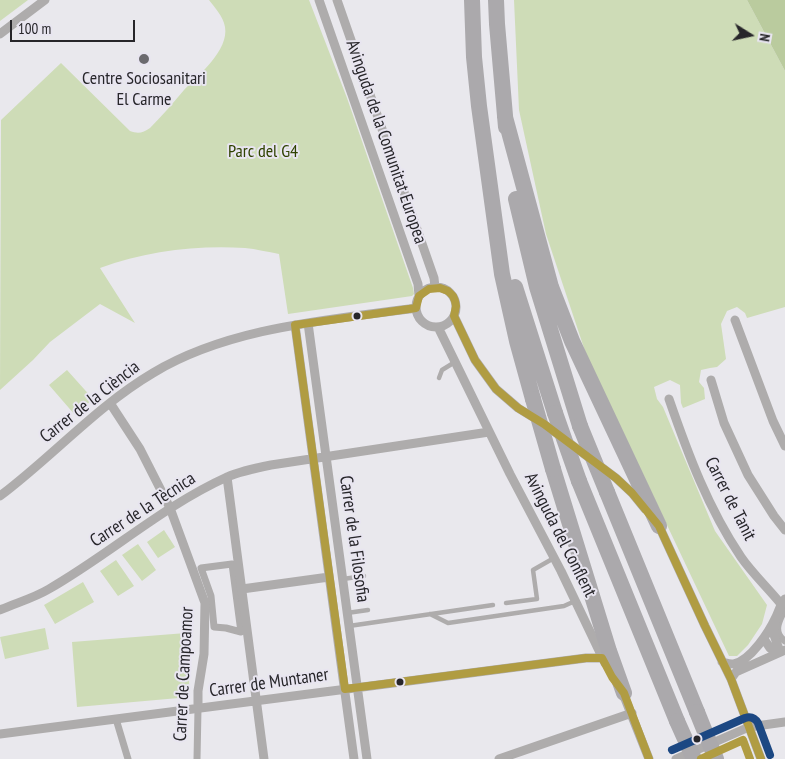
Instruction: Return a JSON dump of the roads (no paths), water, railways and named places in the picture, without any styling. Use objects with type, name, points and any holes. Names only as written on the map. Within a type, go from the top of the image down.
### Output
[{"type":"highway","points":[[472,0],[474,57],[479,106],[502,274],[553,469],[624,693]]},
{"type":"highway","points":[[496,0],[505,117],[517,203],[534,278],[580,426],[716,759]]},
{"type":"highway","points":[[505,117],[551,286],[572,341],[659,526]]},
{"type":"highway","points":[[492,198],[516,290],[554,413],[677,721],[694,759]]},
{"type":"street","points":[[0,34],[45,0]]},
{"type":"street","name":"Avinguda de la Comunitat Europea","points":[[319,0],[415,275],[419,296]]},
{"type":"street","name":"Avinguda de la Comunitat Europea","points":[[336,0],[434,278],[435,287]]},
{"type":"street","points":[[435,287],[444,289],[453,296],[456,306],[454,316],[450,321],[438,328],[423,323],[418,316],[416,308],[419,296],[424,291],[435,287]]},
{"type":"street","name":"Carrer de la Ciència","points":[[0,496],[31,472],[110,403],[152,373],[190,353],[242,336],[295,325],[416,308]]},
{"type":"street","points":[[454,316],[475,360],[496,390],[518,408],[544,424],[616,478],[632,493],[659,526],[731,679],[761,759]]},
{"type":"street","points":[[735,320],[773,420],[785,446]]},
{"type":"street","name":"Carrer de la Filosofia","points":[[308,324],[367,759]]},
{"type":"street","name":"Carrer de la Filosofia","points":[[295,325],[354,759]]},
{"type":"street","name":"Avinguda del Conflent","points":[[438,328],[612,678],[624,693],[649,759]]},
{"type":"street","points":[[711,380],[724,423],[748,475],[785,530]]},
{"type":"street","name":"Carrer de Tanit","points":[[669,399],[696,472],[717,519],[742,558],[784,604]]},
{"type":"street","name":"Carrer de Campoamor","points":[[110,403],[140,449],[170,508],[206,602],[204,654],[198,691],[197,759]]},
{"type":"street","name":"Carrer de la Tècnica","points":[[0,610],[47,591],[83,569],[170,508],[227,477],[249,469],[313,458],[489,432]]},
{"type":"street","points":[[227,477],[264,759]]},
{"type":"street","points":[[232,564],[241,632],[214,627],[210,596],[201,568],[232,564]]},
{"type":"street","points":[[242,589],[329,577]]},
{"type":"street","points":[[722,662],[732,664],[744,659],[764,639],[784,604]]},
{"type":"street","points":[[784,604],[777,630],[780,638],[785,641]]},
{"type":"street","points":[[776,617],[774,635],[782,651]]},
{"type":"street","points":[[764,639],[770,648],[782,651]]},
{"type":"street","points":[[731,679],[736,672],[782,651]]},
{"type":"street","name":"Carrer de Muntaner","points":[[0,734],[586,658],[602,658]]},
{"type":"street","points":[[503,758],[632,713]]},
{"type":"street","points":[[116,719],[128,759]]},
{"type":"street","points":[[676,759],[749,727],[785,722]]},
{"type":"lane","points":[[439,378],[442,370],[456,362]]},
{"type":"lane","points":[[506,603],[538,599],[533,570],[554,558]]},
{"type":"lane","points":[[342,579],[364,576]]},
{"type":"lane","points":[[430,614],[448,623],[564,606],[575,601]]},
{"type":"lane","points":[[349,626],[493,605]]},
{"type":"lane","points":[[347,613],[368,610]]},
{"type":"place","name":"Centre Sociosanitari El Carme","points":[[144,59]]},
{"type":"park label","name":"Parc del G4","points":[[263,152]]}]
